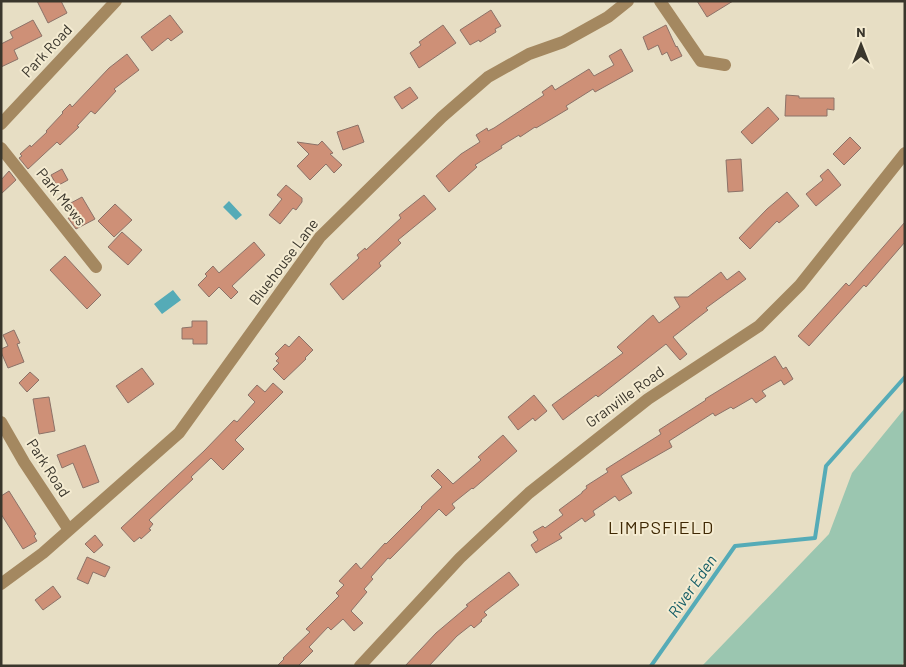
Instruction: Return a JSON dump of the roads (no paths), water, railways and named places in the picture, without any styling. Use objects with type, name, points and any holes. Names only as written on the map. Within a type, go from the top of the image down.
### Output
[{"type":"street","name":"Park Road","points":[[1,124],[116,1]]},
{"type":"street","name":"Bluehouse Lane","points":[[1,584],[43,553],[179,433],[320,237],[442,117],[488,77],[529,54],[563,42],[608,17],[628,1]]},
{"type":"street","points":[[660,1],[702,61],[725,65]]},
{"type":"street","name":"Park Mews","points":[[1,148],[96,267]]},
{"type":"street","name":"Granville Road","points":[[360,666],[460,558],[530,493],[648,398],[759,326],[800,285],[905,153]]},
{"type":"street","name":"Park Road","points":[[1,422],[24,462],[70,530]]},
{"type":"water","points":[[229,201],[242,215],[236,220],[223,207]]},
{"type":"water","points":[[173,290],[181,300],[162,314],[154,304]]},
{"type":"waterway","name":"River Eden","points":[[651,666],[735,546],[815,538],[826,466],[905,377]]},
{"type":"district","name":"LIMPSFIELD","points":[[661,528]]}]
